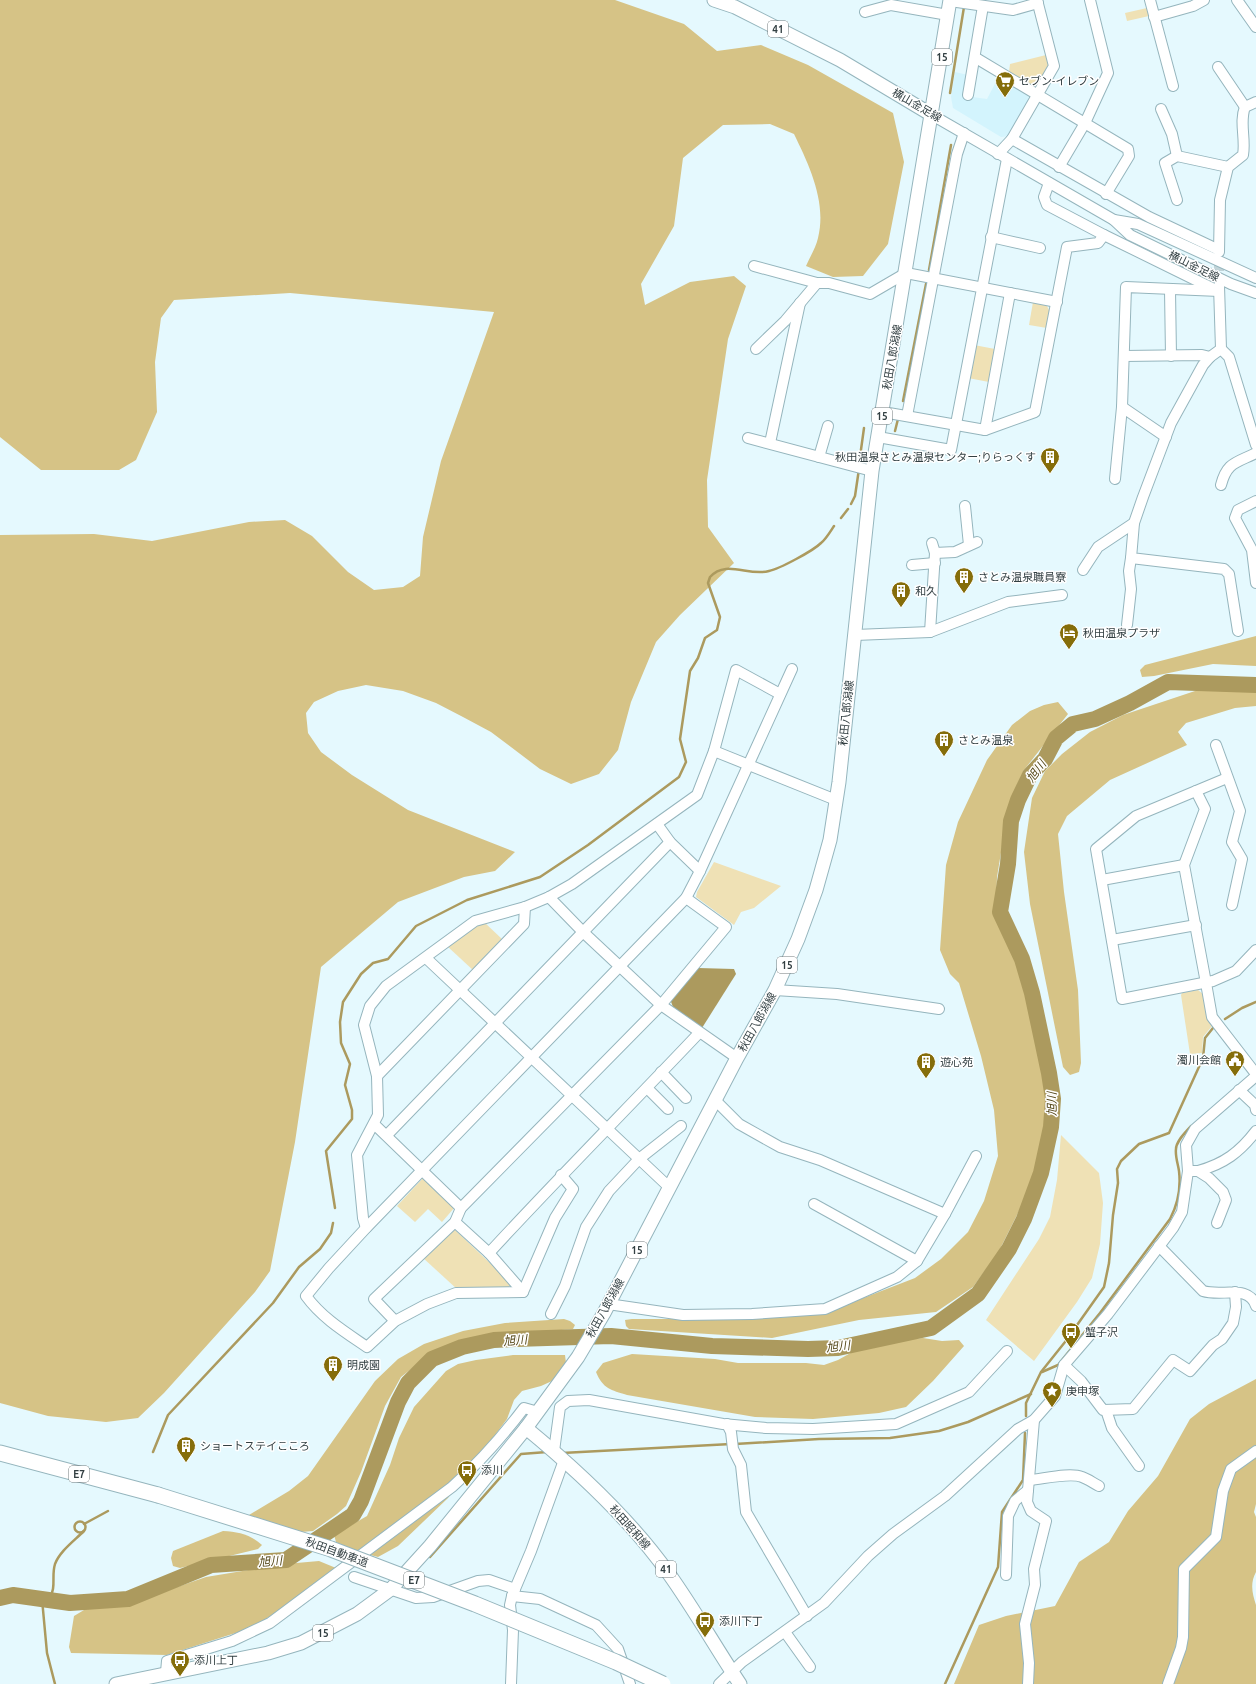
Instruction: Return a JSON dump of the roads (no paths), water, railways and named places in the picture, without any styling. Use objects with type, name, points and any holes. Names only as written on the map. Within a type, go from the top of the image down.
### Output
[{"type":"highway","name":"秋田自動車道","points":[[0,1453],[158,1495],[331,1549],[475,1604],[616,1662],[664,1684]]},
{"type":"main road","name":"横山金足線","points":[[714,0],[734,7],[840,60],[932,115]]},
{"type":"main road","name":"秋田八郎潟線","points":[[117,1684],[166,1672],[268,1653],[301,1643],[357,1614],[391,1589],[430,1546],[526,1428],[578,1357],[606,1309],[737,1058],[775,990],[798,939],[816,890],[830,840],[855,634],[863,469],[878,437],[883,412],[950,0]]},
{"type":"main road","name":"秋田昭和線","points":[[526,1428],[584,1478],[639,1536],[668,1573],[740,1684]]},
{"type":"street","points":[[878,437],[950,450],[991,237],[1002,156],[1039,95],[1054,66],[1038,2],[1013,10],[950,0]]},
{"type":"street","points":[[1059,167],[1085,123],[1108,73],[1090,0]]},
{"type":"street","points":[[1150,0],[1173,86]]},
{"type":"street","points":[[1154,17],[1193,6],[1204,0]]},
{"type":"street","points":[[1237,0],[1256,28]]},
{"type":"street","points":[[865,12],[891,5],[948,15]]},
{"type":"street","points":[[968,95],[976,58],[983,6]]},
{"type":"street","points":[[976,58],[1128,149],[1129,156],[1106,194]]},
{"type":"street","points":[[1218,67],[1245,107]]},
{"type":"street","points":[[1012,138],[1059,167],[1149,218],[1219,251],[1220,200],[1228,167],[1243,155],[1245,145],[1242,115],[1245,107],[1256,102]]},
{"type":"street","points":[[1161,109],[1172,134],[1177,156]]},
{"type":"street","name":"横山金足線","points":[[932,115],[1114,220],[1130,235],[1231,284],[1256,293]]},
{"type":"street","points":[[907,416],[957,154],[964,133]]},
{"type":"street","points":[[1177,200],[1165,163],[1177,156],[1228,167]]},
{"type":"street","points":[[1049,183],[1044,197],[1047,205],[1104,236],[1219,289]]},
{"type":"street","name":"横山金足線","points":[[1114,220],[1138,224],[1256,278]]},
{"type":"street","points":[[883,412],[985,430],[1035,412],[1067,247],[1098,243],[1104,236]]},
{"type":"street","points":[[991,237],[1040,248]]},
{"type":"street","points":[[754,266],[817,283],[829,283],[870,294],[906,273],[1057,302]]},
{"type":"street","points":[[756,349],[817,283]]},
{"type":"street","points":[[1115,479],[1122,407],[1126,287],[1170,290],[1219,289]]},
{"type":"street","points":[[1219,289],[1221,349],[1229,356],[1256,445]]},
{"type":"street","points":[[1170,290],[1171,356]]},
{"type":"street","points":[[985,430],[1010,293]]},
{"type":"street","points":[[770,443],[800,303]]},
{"type":"street","points":[[1127,625],[1131,589],[1129,571],[1134,523],[1171,423],[1203,365],[1210,357],[1221,349]]},
{"type":"street","points":[[1124,356],[1202,355],[1210,357]]},
{"type":"street","points":[[1122,407],[1166,437]]},
{"type":"street","points":[[819,457],[828,426]]},
{"type":"street","points":[[748,438],[863,469]]},
{"type":"street","points":[[1221,485],[1224,472],[1228,466],[1256,453]]},
{"type":"street","points":[[1256,501],[1238,510],[1235,518],[1252,550],[1256,583]]},
{"type":"street","points":[[930,632],[935,564],[934,548],[955,552],[973,543],[965,506]]},
{"type":"street","points":[[1083,570],[1098,547],[1134,523]]},
{"type":"street","points":[[1131,558],[1224,569],[1229,574],[1238,631]]},
{"type":"street","points":[[912,564],[935,564]]},
{"type":"street","points":[[855,634],[930,632],[1008,602],[1062,595]]},
{"type":"street","points":[[523,1292],[456,1293],[427,1304],[395,1321],[367,1347],[334,1324],[313,1305],[306,1296],[329,1268],[366,1228],[530,1057],[686,898],[700,871],[792,669]]},
{"type":"street","points":[[366,1228],[363,1218],[357,1155],[378,1115],[377,1076],[364,1025],[370,1006],[386,986],[475,921],[525,907],[549,897],[572,884],[697,795],[714,751],[736,670],[780,694]]},
{"type":"street","points":[[1216,745],[1240,811],[1232,842],[1242,859],[1232,905]]},
{"type":"street","points":[[714,751],[836,800]]},
{"type":"street","points":[[1227,778],[1136,816],[1096,849],[1122,999],[1206,984],[1236,971],[1256,950]]},
{"type":"street","points":[[718,1684],[742,1662],[824,1603],[868,1556],[893,1534],[945,1496],[1018,1430],[1034,1420],[1055,1396],[1064,1366],[1108,1314],[1173,1228],[1182,1212],[1193,1171],[1186,1146],[1195,1129],[1256,1075],[1212,1018],[1184,865],[1205,809],[1196,791]]},
{"type":"street","points":[[657,824],[670,842],[700,871]]},
{"type":"street","points":[[387,1135],[670,842]]},
{"type":"street","points":[[1102,880],[1184,865]]},
{"type":"street","points":[[549,897],[583,932],[661,1005],[699,1033],[737,1058]]},
{"type":"street","points":[[395,1321],[374,1300],[455,1222],[460,1208],[661,1005],[726,927],[686,898]]},
{"type":"street","points":[[377,1076],[524,924],[525,907]]},
{"type":"street","points":[[1112,940],[1196,925]]},
{"type":"street","points":[[426,958],[670,1188]]},
{"type":"street","points":[[775,990],[837,994],[939,1009]]},
{"type":"street","points":[[489,1253],[561,1175],[608,1129],[699,1033]]},
{"type":"street","points":[[661,1072],[686,1098]]},
{"type":"street","points":[[647,1088],[668,1109]]},
{"type":"street","points":[[1239,1090],[1255,1105],[1256,1110]]},
{"type":"street","points":[[715,1100],[739,1124],[780,1147],[820,1160],[945,1214]]},
{"type":"street","points":[[374,1124],[387,1135],[460,1208]]},
{"type":"street","points":[[551,1314],[565,1286],[586,1227],[609,1191],[639,1159],[681,1126]]},
{"type":"street","points":[[1193,1171],[1210,1167],[1230,1158],[1245,1146],[1256,1131]]},
{"type":"street","points":[[606,1309],[683,1315],[752,1314],[825,1309],[897,1277],[918,1261],[976,1156]]},
{"type":"street","points":[[1193,1171],[1209,1178],[1223,1192],[1226,1200],[1217,1224]]},
{"type":"street","points":[[523,1292],[555,1218],[573,1189],[561,1175]]},
{"type":"street","points":[[814,1204],[918,1261]]},
{"type":"street","points":[[455,1222],[489,1253],[523,1292]]},
{"type":"street","points":[[1159,1246],[1203,1291],[1248,1294],[1254,1299],[1256,1306]]},
{"type":"street","points":[[1064,1366],[1081,1381],[1103,1410],[1129,1410],[1136,1407],[1173,1360],[1190,1371],[1213,1345],[1222,1339],[1232,1323],[1236,1307],[1235,1292]]},
{"type":"street","points":[[554,1451],[560,1407],[568,1401],[589,1400],[727,1424],[766,1428],[813,1429],[896,1424],[969,1392],[1007,1351]]},
{"type":"street","points":[[166,1672],[167,1661],[232,1641],[256,1631],[295,1606],[452,1487],[486,1454],[524,1408],[538,1412]]},
{"type":"street","points":[[1106,1410],[1112,1428],[1139,1466]]},
{"type":"street","points":[[1028,1684],[1029,1663],[1025,1624],[1035,1585],[1034,1569],[1046,1521],[1031,1511],[1026,1502],[1030,1480],[1034,1420]]},
{"type":"street","points":[[727,1424],[741,1465],[746,1512],[807,1616]]},
{"type":"street","points":[[1168,1684],[1181,1648],[1183,1637],[1184,1569],[1216,1537],[1223,1491],[1231,1470],[1256,1451]]},
{"type":"street","points":[[511,1684],[513,1630],[510,1605],[564,1460]]},
{"type":"street","points":[[1030,1480],[1049,1478],[1058,1474],[1068,1477],[1081,1476],[1099,1486]]},
{"type":"street","points":[[1006,1575],[1008,1516],[1015,1501],[1028,1490]]},
{"type":"street","points":[[354,1577],[416,1598],[433,1597],[478,1581],[489,1580],[514,1592],[540,1599],[596,1625],[618,1649],[630,1684]]},
{"type":"street","points":[[785,1632],[810,1667]]},
{"type":"waterway","points":[[950,93],[964,7]]},
{"type":"waterway","points":[[929,270],[951,145]]},
{"type":"waterway","points":[[903,401],[926,284]]},
{"type":"waterway","points":[[895,431],[898,419]]},
{"type":"waterway","points":[[859,464],[864,428]]},
{"type":"waterway","points":[[851,504],[855,496],[859,469]]},
{"type":"waterway","points":[[841,518],[848,509]]},
{"type":"waterway","points":[[335,1208],[326,1151],[352,1119],[352,1110],[345,1085],[350,1064],[341,1043],[340,1022],[343,1002],[361,974],[373,963],[388,959],[416,926],[467,900],[540,877],[588,845],[679,777],[686,762],[680,739],[690,671],[698,658],[705,638],[717,630],[720,617],[708,583],[710,577],[723,569],[761,572],[780,567],[804,555],[825,540],[834,526]]},
{"type":"waterway","name":"旭川","points":[[0,1598],[13,1595],[70,1603],[128,1599],[211,1565],[286,1560],[353,1515],[361,1501],[398,1402],[408,1383],[432,1359],[462,1347],[494,1340],[611,1336],[712,1346],[808,1349],[838,1348],[931,1328],[978,1294],[1009,1249],[1024,1219],[1041,1173],[1051,1127],[1053,1099],[1032,993],[1022,959],[1000,912],[1008,864],[1011,821],[1018,800],[1030,775],[1045,759],[1056,738],[1073,724],[1095,719],[1130,703],[1168,682],[1256,685]]},
{"type":"waterway","points":[[1225,1019],[1242,1008],[1256,1002]]},
{"type":"waterway","points":[[1026,1416],[1026,1403],[1041,1372],[1065,1342],[1104,1287],[1109,1263],[1113,1215],[1118,1183],[1117,1169],[1121,1161],[1139,1144],[1169,1133],[1203,1058],[1205,1038],[1213,1028]]},
{"type":"waterway","points":[[1042,1372],[1058,1365],[1100,1313],[1170,1219],[1177,1202],[1179,1190],[1180,1177],[1176,1146],[1191,1126]]},
{"type":"waterway","points":[[153,1452],[168,1415],[273,1303],[299,1267],[320,1249],[331,1233],[333,1223]]},
{"type":"waterway","points":[[735,1444],[819,1439],[890,1438],[939,1431],[968,1422],[1031,1394]]},
{"type":"waterway","points":[[945,1684],[998,1567],[1002,1512],[1023,1480],[1025,1433]]},
{"type":"waterway","points":[[562,1453],[731,1444]]},
{"type":"waterway","points":[[430,1557],[521,1454],[547,1452]]},
{"type":"waterway","points":[[84,1524],[108,1511]]},
{"type":"waterway","points":[[80,1521],[84,1523],[86,1527],[84,1531],[80,1533],[76,1531],[74,1527],[76,1523],[80,1521]]},
{"type":"waterway","points":[[49,1600],[53,1590],[54,1569],[57,1559],[64,1550],[84,1531]]},
{"type":"waterway","points":[[42,1599],[47,1653],[55,1684]]},
{"type":"tunnel","points":[[1219,254],[1219,286]]},
{"type":"place","name":"セブン-イレブン","points":[[1005,98]]},
{"type":"place","name":"秋田温泉さとみ温泉センター;りらっくす","points":[[1050,474]]},
{"type":"place","name":"さとみ温泉職員寮","points":[[964,594]]},
{"type":"place","name":"和久","points":[[901,608]]},
{"type":"place","name":"秋田温泉プラザ","points":[[1069,650]]},
{"type":"place","name":"さとみ温泉","points":[[944,757]]},
{"type":"place","name":"濁川会館","points":[[1235,1077]]},
{"type":"place","name":"遊心苑","points":[[926,1079]]},
{"type":"place","name":"蟹子沢","points":[[1071,1349]]},
{"type":"place","name":"明成園","points":[[333,1382]]},
{"type":"place","name":"庚申塚","points":[[1052,1408]]},
{"type":"place","name":"ショートステイこころ","points":[[186,1463]]},
{"type":"place","name":"添川","points":[[467,1487]]},
{"type":"place","name":"添川下丁","points":[[705,1638]]},
{"type":"place","name":"添川上丁","points":[[180,1677]]}]
